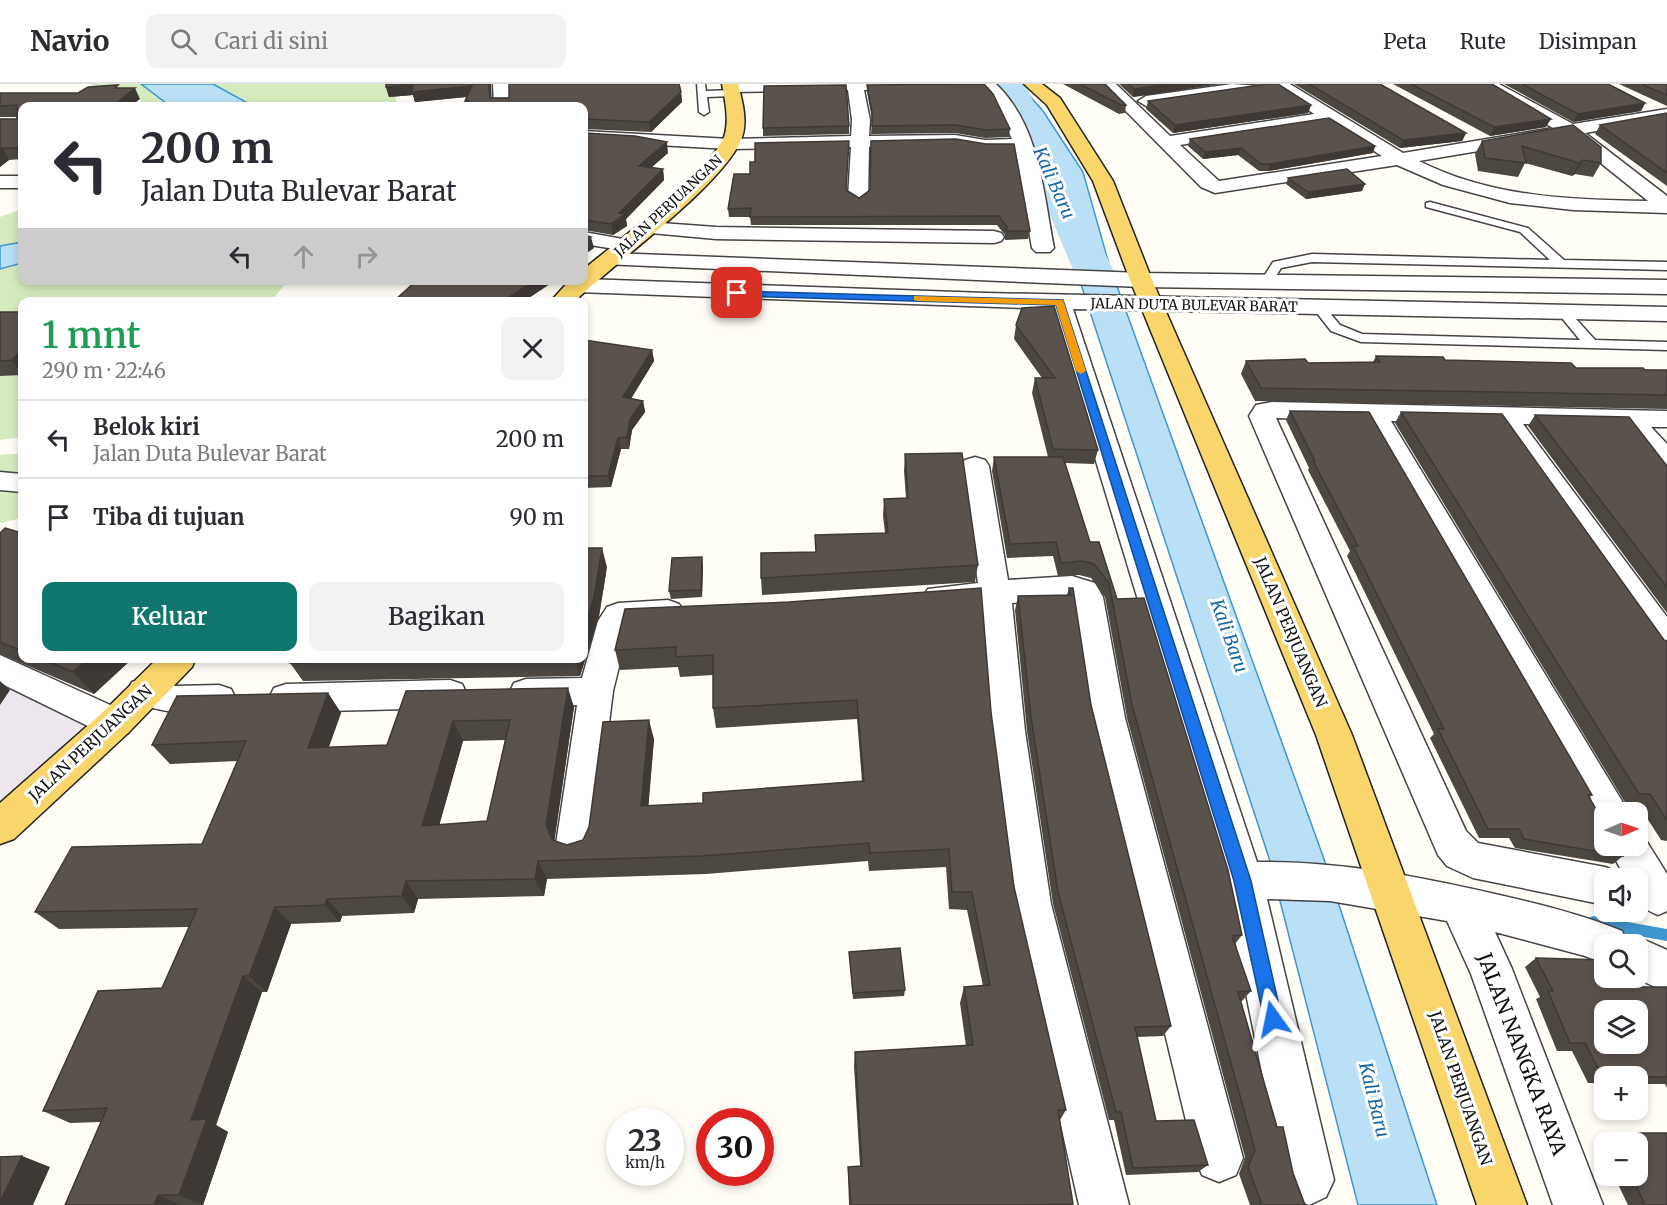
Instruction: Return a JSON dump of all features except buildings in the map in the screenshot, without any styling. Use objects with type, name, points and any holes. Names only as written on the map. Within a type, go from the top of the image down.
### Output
[{"type":"main road","name":"JALAN PERJUANGAN","points":[[1032,84],[1054,102],[1103,181],[1136,292],[1335,735],[1372,888],[1502,1205]]},
{"type":"main road","name":"JALAN PERJUANGAN","points":[[588,276],[647,228],[722,158],[734,134],[731,89]]},
{"type":"main road","name":"JALAN PERJUANGAN","points":[[566,297],[578,285]]},
{"type":"main road","name":"JALAN PERJUANGAN","points":[[0,828],[115,723],[175,663]]},
{"type":"street","points":[[501,84],[502,102]]},
{"type":"street","points":[[731,89],[935,84]]},
{"type":"street","points":[[987,84],[1006,106],[1022,144],[1033,177],[1043,248]]},
{"type":"street","points":[[1107,84],[1130,104],[1199,175],[1215,187],[1403,159],[1667,114]]},
{"type":"street","points":[[1130,104],[1269,84]]},
{"type":"street","points":[[1279,84],[1420,169],[1462,185],[1515,198],[1563,204],[1667,206]]},
{"type":"street","points":[[1487,84],[1572,131],[1667,206]]},
{"type":"street","points":[[855,85],[861,120],[858,198]]},
{"type":"street","points":[[1638,101],[1667,114]]},
{"type":"street","points":[[1168,142],[1333,117]]},
{"type":"street","points":[[1459,129],[1487,144]]},
{"type":"street","points":[[588,136],[730,144],[955,140],[985,145],[1022,144]]},
{"type":"street","points":[[0,182],[18,182]]},
{"type":"street","points":[[647,228],[716,233],[994,237]]},
{"type":"street","name":"JALAN DUTA BULEVAR BARAT","points":[[588,240],[619,252],[1068,294]]},
{"type":"street","name":"JALAN DUTA BULEVAR BARAT","points":[[588,282],[737,293],[1068,294],[1136,292],[1267,280],[1667,287]]},
{"type":"street","name":"JALAN DUTA BULEVAR BARAT","points":[[1136,292],[1319,308],[1563,312],[1664,317]]},
{"type":"street","points":[[1068,294],[1254,880],[1309,1180]]},
{"type":"street","points":[[1594,884],[1473,860],[1461,854],[1452,843],[1262,416],[1264,411],[1272,410],[1667,419]]},
{"type":"street","points":[[1373,412],[1603,802]]},
{"type":"street","points":[[1504,416],[1667,641]]},
{"type":"street","points":[[1629,418],[1667,461]]},
{"type":"street","points":[[975,466],[995,594],[1006,731],[1031,904],[1104,1205]]},
{"type":"street","points":[[0,481],[18,483]]},
{"type":"street","points":[[904,600],[1072,587],[1084,591],[1087,597],[1107,718],[1219,1158]]},
{"type":"street","points":[[575,844],[596,691],[614,621],[618,615],[698,611]]},
{"type":"street","points":[[0,668],[115,723]]},
{"type":"street","points":[[144,692],[176,700],[596,691]]},
{"type":"street","points":[[1633,856],[1654,895]]},
{"type":"street","points":[[1254,880],[1372,888],[1460,904],[1594,940]]},
{"type":"street","name":"JALAN NANGKA RAYA","points":[[1460,904],[1491,969],[1578,1205]]},
{"type":"street","points":[[1648,962],[1667,971]]},
{"type":"lane","points":[[704,112],[702,89],[731,89]]},
{"type":"lane","points":[[1430,205],[1524,230],[1560,263]]},
{"type":"lane","points":[[1267,280],[1277,265],[1312,258],[1667,266]]},
{"type":"lane","points":[[1532,262],[1554,285]]},
{"type":"lane","points":[[1319,308],[1327,323],[1337,330],[1361,338],[1667,345]]},
{"type":"lane","points":[[1563,312],[1591,344]]},
{"type":"shaded area","points":[[0,667],[115,723],[0,827]]},
{"type":"green space","points":[[89,84],[141,84],[165,102],[140,102],[140,99]]},
{"type":"green space","points":[[213,84],[392,84],[397,102],[246,102]]},
{"type":"green space","points":[[18,210],[18,243],[0,246],[0,217]]},
{"type":"green space","points":[[18,264],[18,285],[285,285],[274,297],[18,297],[18,438],[0,440],[0,269]]},
{"type":"green space","points":[[18,453],[18,519],[0,523],[0,455]]},
{"type":"water","points":[[141,84],[213,84],[246,102],[165,102]]},
{"type":"water","points":[[1010,84],[1019,84],[1043,111],[1083,172],[1109,264],[1324,859],[1437,1205],[1358,1205],[1269,858],[1075,266],[1053,171],[1036,127]]},
{"type":"water","points":[[18,243],[18,264],[0,269],[0,246]]},
{"type":"waterway","name":"Kali Baru","points":[[1010,84],[1094,272]]},
{"type":"waterway","points":[[1593,922],[1667,935]]},
{"type":"slow traffic","points":[[918,298],[1059,302],[1081,371]]},
{"type":"route","points":[[737,293],[1059,302],[1243,881],[1273,1019]]}]
